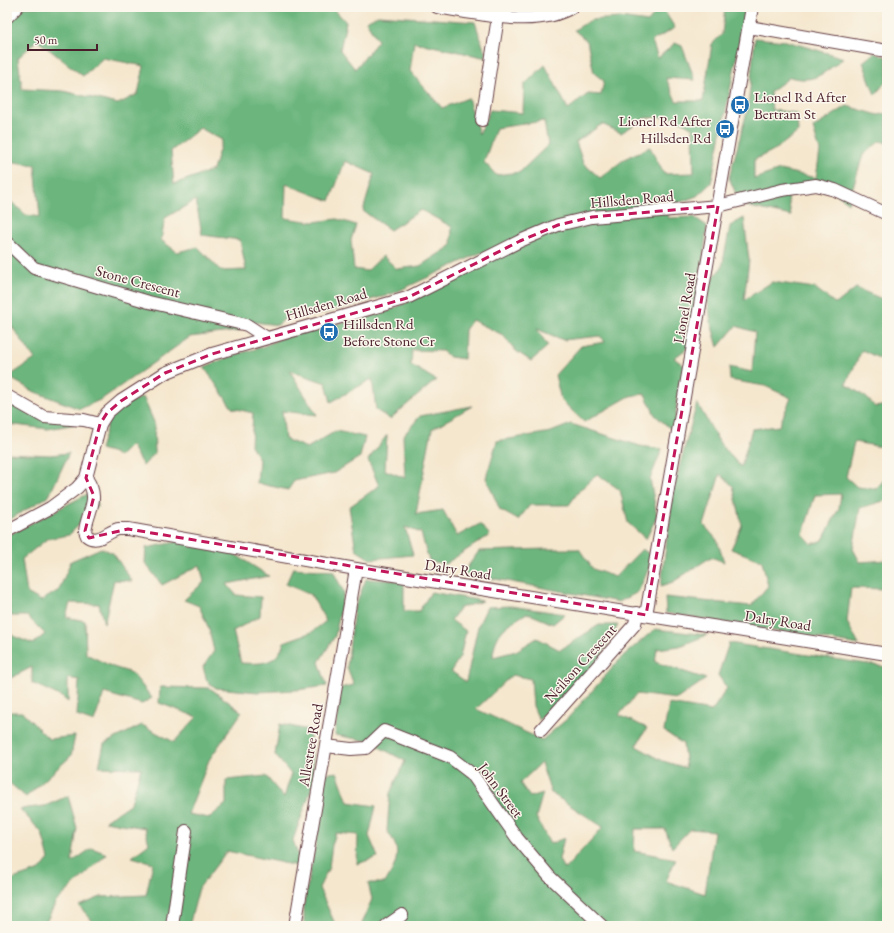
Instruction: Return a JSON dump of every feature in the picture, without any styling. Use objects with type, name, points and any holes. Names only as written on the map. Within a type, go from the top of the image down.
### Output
[{"type":"street","points":[[7,17],[17,7]]},
{"type":"street","points":[[437,7],[498,17],[539,18],[572,7]]},
{"type":"street","name":"Lionel Road","points":[[641,614],[718,206],[752,7]]},
{"type":"street","points":[[482,120],[498,17]]},
{"type":"street","points":[[749,26],[887,51]]},
{"type":"street","name":"Hillsden Road","points":[[86,478],[100,424],[107,413],[121,401],[165,374],[212,354],[406,298],[520,241],[558,225],[592,217],[718,206],[782,190],[816,185],[835,190],[887,214]]},
{"type":"street","name":"Stone Crescent","points":[[7,242],[34,268],[149,302],[247,325],[267,338]]},
{"type":"street","points":[[7,396],[44,417],[84,420],[100,424]]},
{"type":"street","points":[[7,531],[65,498],[86,478]]},
{"type":"street","name":"Dalry Road","points":[[86,478],[91,485],[94,496],[85,531],[89,538],[98,538],[118,529],[128,529],[356,569],[887,654]]},
{"type":"street","name":"Allestree Road","points":[[296,926],[356,569]]},
{"type":"street","name":"Neilson Crescent","points":[[541,730],[635,624],[641,614]]},
{"type":"street","name":"John Street","points":[[326,746],[350,749],[366,748],[384,731],[450,757],[472,774],[517,838],[549,876],[602,926]]},
{"type":"street","points":[[172,926],[186,831]]},
{"type":"street","points":[[386,926],[402,915]]},
{"type":"highlighted area","points":[[718,206],[646,615],[128,529],[89,538],[85,531],[94,496],[86,478],[100,424],[107,413],[121,401],[165,373],[212,354],[407,298],[520,241],[558,225],[592,217]]},
{"type":"green space","points":[[7,7],[332,7],[346,22],[340,50],[355,69],[378,41],[366,21],[378,15],[475,22],[487,58],[414,42],[410,71],[442,108],[468,98],[479,134],[490,110],[523,113],[524,85],[545,65],[568,109],[588,94],[601,95],[604,81],[594,73],[587,41],[574,30],[591,20],[620,18],[648,22],[660,7],[662,7],[675,28],[652,41],[658,58],[675,43],[682,46],[695,80],[666,78],[676,101],[703,101],[712,44],[722,34],[725,7],[747,7],[711,183],[697,196],[670,206],[668,218],[694,217],[707,226],[693,344],[674,358],[687,368],[677,401],[674,432],[655,415],[645,394],[630,396],[584,422],[561,400],[555,375],[581,346],[605,342],[600,336],[563,340],[537,329],[548,346],[531,361],[516,351],[503,335],[472,320],[465,330],[464,359],[450,357],[442,351],[412,350],[411,365],[436,380],[390,419],[376,410],[372,379],[331,402],[326,383],[290,371],[317,415],[282,411],[285,439],[307,448],[336,431],[365,437],[360,457],[334,473],[294,481],[288,490],[257,483],[259,459],[251,445],[253,413],[232,408],[204,367],[234,355],[262,347],[286,336],[384,313],[427,293],[503,252],[480,253],[392,294],[312,316],[292,312],[278,325],[246,321],[239,331],[190,337],[102,399],[80,409],[35,392],[8,377],[35,359],[12,327],[7,327],[7,198],[26,215],[40,217],[35,165],[7,161]],"holes":[[[37,40],[83,76],[103,58],[144,66],[138,94],[118,104],[63,91],[22,89],[18,58]],[[674,117],[693,128],[694,173],[664,174],[650,147],[626,158],[600,178],[583,163],[576,142],[602,124],[621,133],[645,118]],[[544,121],[548,145],[520,172],[496,175],[484,162],[496,128]],[[200,128],[222,140],[213,170],[174,184],[171,151]],[[345,161],[374,174],[363,211],[390,230],[421,210],[452,227],[451,246],[420,266],[397,269],[383,256],[367,271],[354,269],[351,240],[356,225],[337,219],[313,222],[285,218],[286,184],[330,201]],[[196,200],[202,235],[240,240],[246,270],[221,271],[198,247],[177,252],[161,240],[165,218]]]},
{"type":"green space","points":[[755,38],[786,41],[844,58],[825,72],[813,78],[799,79],[790,77],[770,92],[772,110],[797,113],[798,132],[776,149],[754,160],[754,179],[780,170],[816,178],[820,151],[813,128],[847,106],[878,115],[887,113],[887,143],[880,141],[863,155],[848,203],[822,182],[787,190],[791,216],[741,205],[729,178],[748,108]]},
{"type":"green space","points":[[874,53],[887,57],[887,80],[875,95],[863,62]]},
{"type":"green space","points":[[744,218],[749,260],[744,300],[772,282],[815,288],[836,304],[856,288],[887,301],[887,362],[862,350],[846,384],[867,398],[875,407],[887,405],[887,448],[854,442],[846,477],[857,487],[876,489],[887,476],[887,500],[860,508],[853,549],[860,562],[887,560],[887,589],[851,588],[847,622],[859,645],[666,613],[665,597],[751,606],[768,586],[762,561],[731,549],[742,525],[733,486],[720,474],[704,525],[717,540],[724,562],[711,557],[673,582],[661,586],[673,490],[697,403],[721,445],[741,467],[752,429],[779,426],[791,398],[765,386],[730,380],[729,367],[752,372],[755,332],[736,326],[718,347],[711,323],[706,286],[722,267],[730,226]],"holes":[[[841,494],[839,508],[823,540],[812,544],[803,534],[815,495]]]},
{"type":"green space","points":[[143,397],[154,422],[155,453],[143,466],[131,445],[119,457],[114,453],[100,449],[112,409]]},
{"type":"green space","points":[[7,400],[76,424],[48,429],[7,424]]},
{"type":"green space","points":[[472,406],[432,429],[416,514],[443,510],[457,536],[480,524],[490,535],[445,564],[429,561],[421,533],[405,527],[413,555],[370,559],[356,550],[349,507],[379,486],[368,460],[387,435],[385,470],[405,478],[403,436],[420,416]]},
{"type":"green space","points":[[571,424],[640,446],[662,449],[650,479],[657,516],[646,539],[628,523],[620,490],[597,474],[579,491],[569,505],[530,505],[518,520],[500,510],[486,478],[497,441],[551,432]]},
{"type":"green space","points":[[7,453],[50,455],[69,453],[49,496],[7,521]]},
{"type":"green space","points":[[95,490],[98,506],[69,535],[47,539],[22,559],[27,593],[41,601],[59,590],[71,561],[101,548],[113,553],[132,581],[114,580],[104,624],[99,604],[70,603],[66,617],[85,621],[86,654],[113,667],[132,673],[152,698],[142,704],[104,693],[94,722],[77,716],[79,680],[68,678],[68,702],[62,697],[32,683],[32,667],[7,680],[7,628],[13,636],[33,644],[45,634],[27,616],[11,616],[7,593],[7,536]]},
{"type":"green space","points":[[186,540],[236,555],[269,576],[227,584],[236,595],[261,597],[260,616],[233,631],[241,663],[267,662],[277,655],[284,642],[312,632],[326,621],[311,595],[286,584],[293,568],[333,571],[344,592],[335,636],[319,662],[327,686],[296,690],[258,692],[216,688],[207,681],[203,667],[214,651],[209,629],[199,606],[184,600],[204,582],[200,565],[162,585],[145,563],[146,548]]},
{"type":"green space","points":[[579,549],[593,569],[615,577],[642,549],[654,557],[638,592],[619,602],[463,573],[479,551]]},
{"type":"green space","points":[[366,579],[404,581],[404,611],[419,611],[431,592],[483,601],[460,608],[451,620],[466,631],[460,657],[451,671],[466,682],[478,626],[487,607],[511,606],[565,614],[553,624],[527,613],[513,622],[499,635],[494,648],[493,657],[516,651],[537,638],[560,650],[599,625],[618,625],[597,664],[539,720],[533,706],[531,679],[512,675],[476,709],[542,740],[567,719],[623,656],[655,629],[707,635],[680,646],[657,649],[655,662],[706,679],[677,699],[637,694],[619,715],[647,728],[636,746],[663,761],[686,768],[683,744],[664,731],[669,704],[712,711],[727,688],[718,675],[729,643],[887,667],[887,926],[361,926],[372,899],[368,883],[385,883],[395,863],[397,851],[392,838],[387,831],[390,793],[405,761],[368,741],[335,735],[340,688],[354,685],[347,667],[354,609]],"holes":[[[541,763],[551,793],[603,827],[564,870],[559,859],[564,838],[550,844],[536,817],[543,793],[530,797],[520,783]],[[635,829],[665,829],[672,848],[690,829],[714,831],[705,894],[666,881],[676,859],[634,851]]]},
{"type":"green space","points":[[160,687],[210,688],[242,712],[209,760],[188,814],[209,818],[226,804],[226,780],[266,776],[284,798],[291,774],[275,755],[280,724],[309,730],[315,779],[293,840],[302,867],[227,851],[199,888],[189,926],[92,926],[90,918],[79,906],[101,897],[146,895],[153,863],[132,857],[149,844],[145,828],[105,821],[131,803],[141,768],[99,767],[104,744],[142,725],[174,742],[197,717],[159,703]]},
{"type":"green space","points":[[7,712],[22,712],[49,739],[75,736],[71,756],[26,797],[7,781]]},
{"type":"green space","points":[[337,772],[348,802],[376,806],[369,836],[378,857],[357,864],[358,835],[336,833],[332,845],[329,867],[319,888],[336,926],[304,926],[304,904],[318,831],[324,774]]},
{"type":"green space","points":[[68,796],[77,828],[72,862],[92,848],[107,854],[56,902],[44,926],[7,926],[7,881],[40,870],[49,859],[42,833],[20,809],[45,806]]},
{"type":"place","name":"Lionel Rd After Bertram St","points":[[740,105]]},
{"type":"place","name":"Lionel Rd After Hillsden Rd","points":[[725,129]]},
{"type":"place","name":"Hillsden Rd Before Stone Cr","points":[[329,332]]}]
